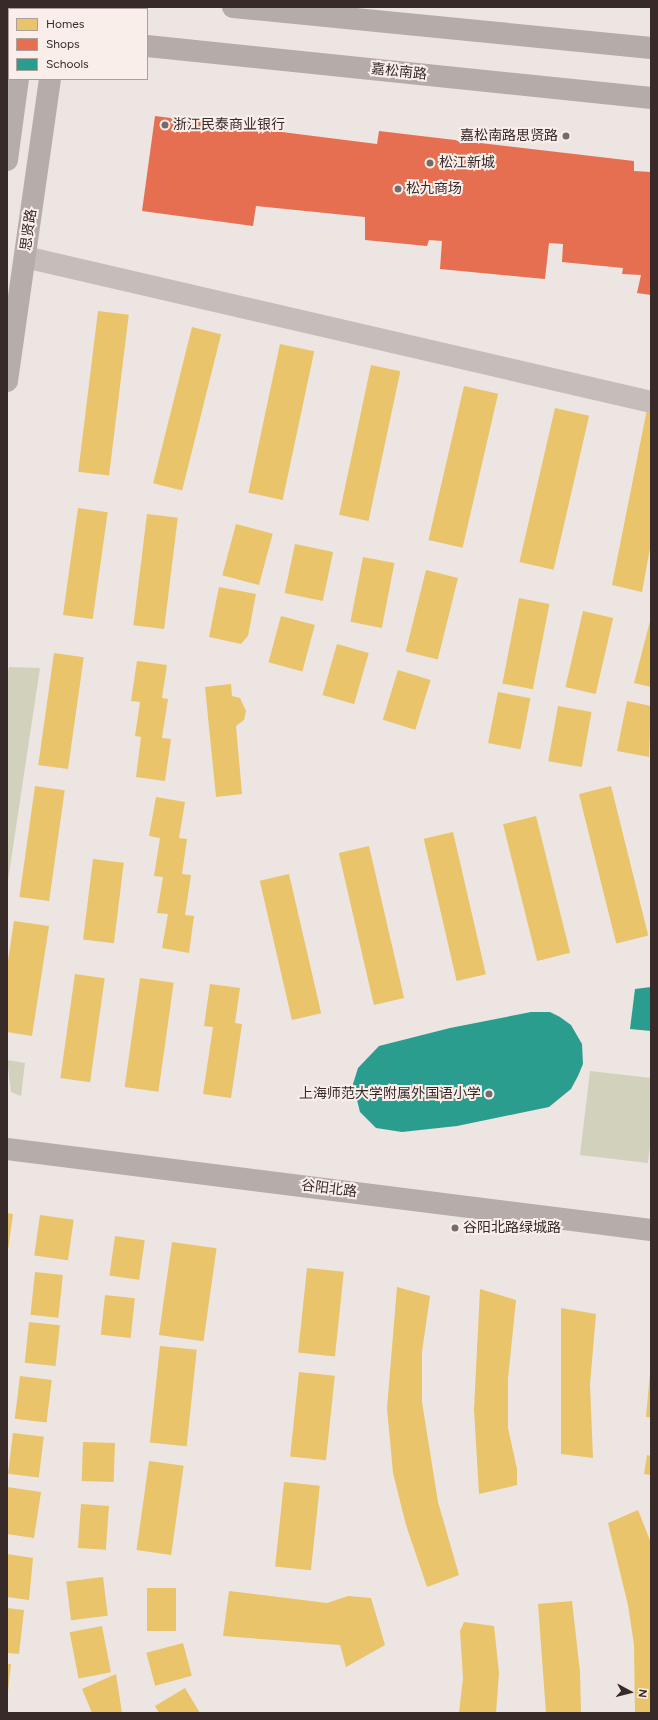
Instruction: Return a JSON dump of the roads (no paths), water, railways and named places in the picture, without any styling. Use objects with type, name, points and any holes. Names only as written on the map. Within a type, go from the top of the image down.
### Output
[{"type":"main road","points":[[233,7],[651,48]]},
{"type":"main road","name":"嘉松南路","points":[[148,46],[651,98]]},
{"type":"main road","points":[[7,160],[18,80]]},
{"type":"main road","name":"思贤路","points":[[7,381],[50,80]]},
{"type":"main road","name":"谷阳北路","points":[[7,1149],[651,1230]]},
{"type":"street","points":[[25,257],[651,402]]},
{"type":"place","name":"浙江民泰商业银行","points":[[165,125]]},
{"type":"place","name":"嘉松南路思贤路","points":[[566,136]]},
{"type":"place","name":"松江新城","points":[[430,163]]},
{"type":"place","name":"松九商场","points":[[398,189]]},
{"type":"place","name":"上海师范大学附属外国语小学","points":[[489,1094]]},
{"type":"place","name":"谷阳北路绿城路","points":[[455,1228]]}]
